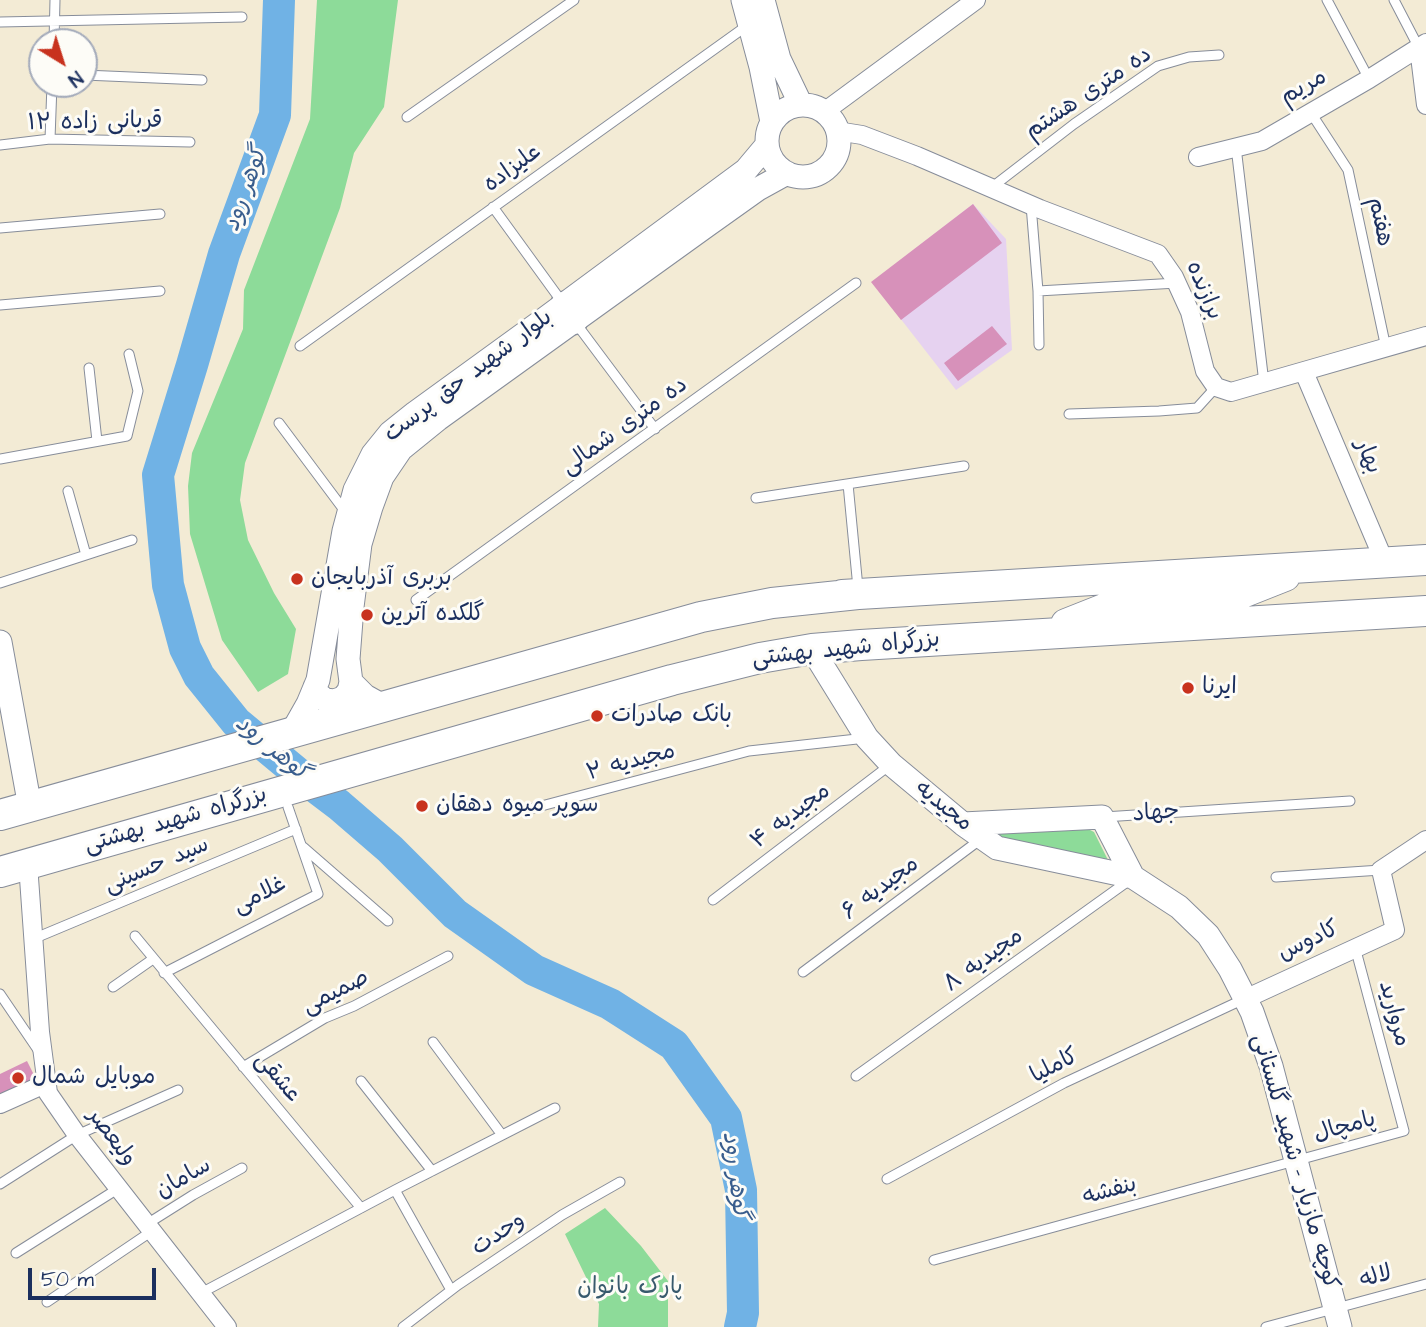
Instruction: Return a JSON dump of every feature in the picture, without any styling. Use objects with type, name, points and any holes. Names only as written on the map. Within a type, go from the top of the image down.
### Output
[{"type":"highway","name":"بزرگراه شهید بهشتی","points":[[14,868],[280,798],[387,761],[717,667],[812,649],[1044,634],[1304,567],[1426,560]]},
{"type":"highway","name":"بزرگراه شهید بهشتی","points":[[0,815],[652,630],[772,603],[850,594],[1182,600],[1426,611]]},
{"type":"street","points":[[743,0],[772,122]]},
{"type":"street","points":[[763,0],[779,59],[802,105]]},
{"type":"street","points":[[824,112],[976,0]]},
{"type":"street","points":[[1423,45],[1426,105]]},
{"type":"street","name":"مریم","points":[[1198,157],[1262,141],[1423,45]]},
{"type":"street","points":[[813,106],[824,112],[832,120],[839,142],[830,164],[810,176],[787,173],[777,166],[767,145],[772,122],[790,107],[813,106]]},
{"type":"street","name":"برازنده","points":[[837,131],[862,135],[917,156],[1031,205],[1158,254],[1174,276],[1190,312],[1205,371],[1216,387]]},
{"type":"street","name":"بلوار شهید حق پرست","points":[[351,682],[348,659],[360,544],[382,477],[401,449],[746,170],[767,145]]},
{"type":"street","name":"بلوار شهید حق پرست","points":[[287,734],[295,727],[318,680],[355,490],[373,454],[390,433],[415,413],[758,189],[787,173]]},
{"type":"street","points":[[1216,387],[1231,392],[1426,336]]},
{"type":"street","name":"بهار","points":[[1304,372],[1385,562]]},
{"type":"street","points":[[0,642],[30,807]]},
{"type":"street","name":"مجیدیه","points":[[812,649],[867,738],[891,764],[963,824],[997,848],[1133,877]]},
{"type":"street","points":[[312,696],[318,694],[325,700],[334,701],[343,698],[349,691],[351,682]]},
{"type":"street","points":[[351,682],[365,696],[383,706]]},
{"type":"street","points":[[1102,817],[1133,877]]},
{"type":"street","name":"جهاد","points":[[963,824],[1102,817]]},
{"type":"street","points":[[1381,870],[1426,840]]},
{"type":"street","name":"ولیعصر","points":[[14,868],[33,939],[48,1093],[77,1135],[227,1327]]},
{"type":"street","name":"کادوس","points":[[1245,999],[1395,930],[1381,870]]},
{"type":"street","name":"کوچه مازیار - شهید گلستانی","points":[[1133,877],[1179,907],[1208,935],[1230,968],[1252,1013],[1271,1066],[1337,1318]]},
{"type":"street","points":[[0,1104],[47,1083]]},
{"type":"lane","points":[[55,0],[55,28]]},
{"type":"lane","points":[[407,117],[574,0]]},
{"type":"lane","points":[[1327,0],[1370,79]]},
{"type":"lane","points":[[1394,0],[1423,45]]},
{"type":"lane","points":[[0,22],[242,17]]},
{"type":"lane","name":"علیزاده","points":[[300,346],[749,24]]},
{"type":"lane","name":"ده متری هشتم","points":[[991,188],[1074,124],[1158,66],[1189,57],[1219,55]]},
{"type":"lane","points":[[98,76],[202,80]]},
{"type":"lane","points":[[50,139],[51,98]]},
{"type":"lane","name":"هفتم","points":[[1311,113],[1348,170],[1386,348]]},
{"type":"lane","name":"قربانی زاده ۱۲","points":[[0,145],[50,139],[190,142]]},
{"type":"lane","points":[[1236,147],[1264,383]]},
{"type":"lane","points":[[1031,205],[1040,345]]},
{"type":"lane","points":[[494,207],[655,429]]},
{"type":"lane","points":[[0,228],[160,214]]},
{"type":"lane","name":"ده متری شمالی","points":[[416,600],[856,283]]},
{"type":"lane","points":[[1038,291],[1177,283]]},
{"type":"lane","points":[[0,305],[160,291]]},
{"type":"lane","points":[[0,458],[127,436],[138,391],[129,354]]},
{"type":"lane","points":[[89,368],[97,441]]},
{"type":"lane","points":[[1069,414],[1197,408],[1216,387]]},
{"type":"lane","points":[[279,423],[348,515]]},
{"type":"lane","points":[[756,498],[964,466]]},
{"type":"lane","points":[[848,484],[850,594]]},
{"type":"lane","points":[[68,491],[86,555]]},
{"type":"lane","points":[[0,583],[132,540]]},
{"type":"lane","name":"مجیدیه ۲","points":[[530,809],[749,751],[867,738]]},
{"type":"lane","name":"مجیدیه ۴","points":[[713,900],[891,764]]},
{"type":"lane","name":"غلامی","points":[[164,973],[318,894],[296,829],[280,798]]},
{"type":"lane","name":"جهاد","points":[[1102,817],[1350,801]]},
{"type":"lane","name":"سید حسینی","points":[[33,939],[296,829]]},
{"type":"lane","name":"مجیدیه ۶","points":[[803,972],[983,838]]},
{"type":"lane","points":[[302,846],[388,921]]},
{"type":"lane","points":[[1276,877],[1381,870]]},
{"type":"lane","name":"مجیدیه ۸","points":[[856,1076],[1133,877]]},
{"type":"lane","name":"عشقی","points":[[135,936],[361,1208]]},
{"type":"lane","name":"مروارید","points":[[1355,947],[1404,1131]]},
{"type":"lane","name":"صمیمی","points":[[243,1068],[326,1018],[448,956]]},
{"type":"lane","points":[[113,987],[153,958]]},
{"type":"lane","points":[[0,994],[43,1057]]},
{"type":"lane","name":"کاملیا","points":[[887,1179],[1064,1083],[1245,999]]},
{"type":"lane","points":[[433,1042],[502,1135]]},
{"type":"lane","points":[[361,1081],[432,1171]]},
{"type":"lane","points":[[0,1184],[77,1135],[178,1090]]},
{"type":"lane","points":[[201,1293],[555,1108]]},
{"type":"lane","name":"پامچال","points":[[1296,1161],[1404,1131]]},
{"type":"lane","name":"بنفشه","points":[[934,1260],[1296,1161]]},
{"type":"lane","name":"سامان","points":[[47,1302],[192,1195],[242,1168]]},
{"type":"lane","name":"وحدت","points":[[404,1327],[451,1290],[562,1215],[620,1182]]},
{"type":"lane","points":[[16,1254],[119,1188]]},
{"type":"lane","points":[[395,1190],[451,1290]]},
{"type":"lane","name":"لاله","points":[[1266,1327],[1337,1318],[1426,1284]]},
{"type":"shaded area","points":[[973,204],[1006,239],[1012,350],[956,390],[872,282]]},
{"type":"green space","points":[[317,0],[398,0],[384,107],[354,153],[340,208],[245,463],[240,500],[248,540],[274,593],[296,629],[288,674],[258,692],[222,640],[190,534],[188,486],[192,453],[243,329],[244,290],[310,119]]},
{"type":"green space","points":[[1082,826],[1094,832],[1111,866],[996,839],[999,830]]},
{"type":"green space","name":"پارک بانوان","points":[[605,1208],[641,1246],[668,1281],[668,1327],[598,1327],[599,1304],[565,1234]]},
{"type":"building","points":[[973,204],[1002,243],[901,320],[871,282]]},
{"type":"building","points":[[992,326],[1007,344],[958,381],[944,363]]},
{"type":"building","name":"موبایل شمال","points":[[27,1061],[38,1083],[3,1099],[0,1093],[0,1074]]},
{"type":"waterway","name":"گوهر رود","points":[[279,0],[275,115],[224,254],[158,475],[168,585],[185,648],[199,676],[236,722],[390,849],[455,914],[534,970],[610,1004],[674,1045],[726,1118],[741,1190],[743,1313],[740,1327]]},
{"type":"place","name":"بربری آذربایجان","points":[[297,579]]},
{"type":"place","name":"گلکده آترین","points":[[367,615]]},
{"type":"place","name":"ایرنا","points":[[1188,688]]},
{"type":"place","name":"بانک صادرات","points":[[597,716]]},
{"type":"place","name":"سوپر میوه دهقان","points":[[422,806]]},
{"type":"place","name":"موبایل شمال","points":[[18,1078]]}]
